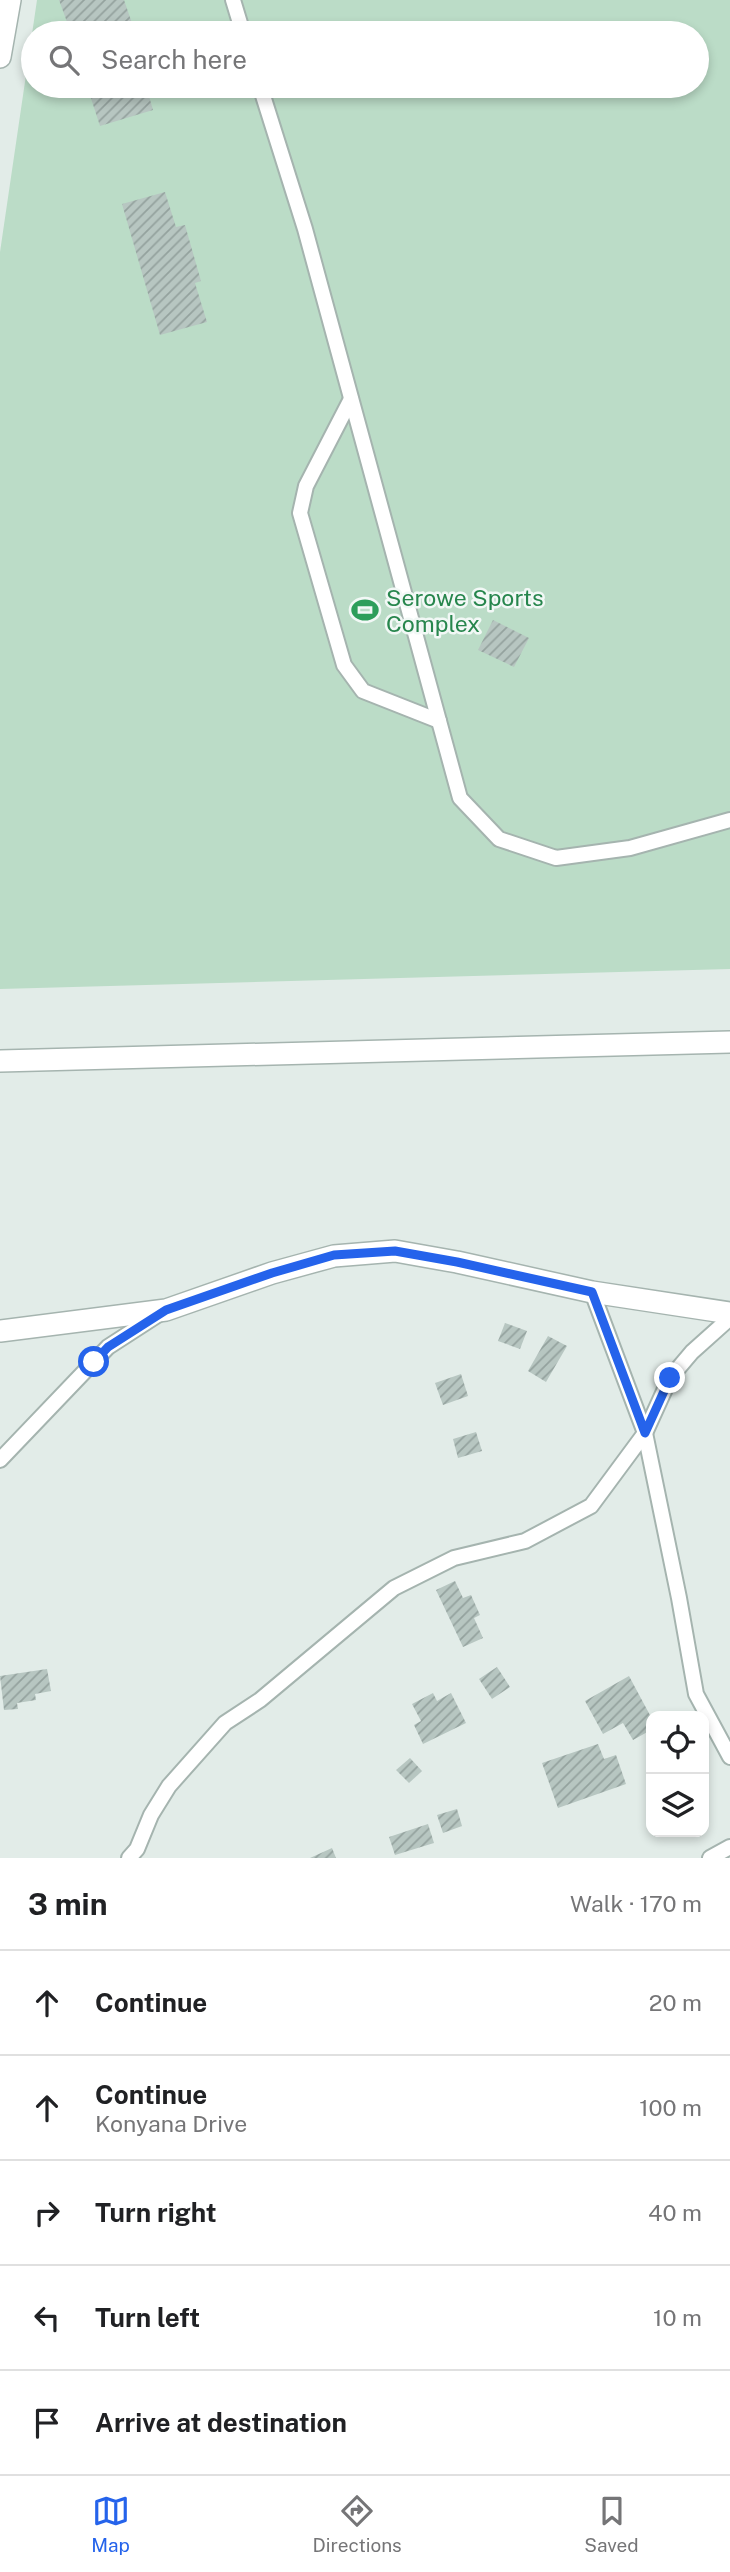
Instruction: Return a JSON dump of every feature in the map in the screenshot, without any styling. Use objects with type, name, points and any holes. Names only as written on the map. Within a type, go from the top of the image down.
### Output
[{"type":"street","points":[[0,57],[10,0]]},
{"type":"street","points":[[0,1061],[730,1042]]},
{"type":"street","points":[[0,1331],[166,1310],[272,1273],[334,1255],[395,1251],[592,1292],[730,1316]]},
{"type":"lane","points":[[233,0],[239,21]]},
{"type":"lane","points":[[264,98],[305,229],[460,798],[499,839],[556,858],[630,848],[730,820]]},
{"type":"lane","points":[[351,399],[306,486],[300,513],[344,664],[363,691],[439,721]]},
{"type":"lane","points":[[592,1292],[645,1433],[696,1694],[730,1757]]},
{"type":"lane","points":[[0,1460],[108,1347],[166,1310]]},
{"type":"lane","points":[[130,1858],[169,1786],[225,1723],[260,1700],[394,1588],[454,1558],[525,1541],[591,1506],[645,1433],[670,1378],[692,1352],[730,1316]]},
{"type":"lane","points":[[710,1858],[730,1847]]},
{"type":"green space","name":"Serowe Sports Complex","points":[[37,0],[730,0],[730,969],[0,989],[0,252],[23,98],[709,98],[709,21],[34,21]]},
{"type":"building","points":[[59,0],[124,0],[131,21],[67,21]]},
{"type":"building","points":[[91,98],[150,98],[153,110],[100,126]]},
{"type":"building","points":[[165,192],[176,227],[185,225],[201,281],[195,283],[207,322],[160,335],[122,204]]},
{"type":"building","points":[[493,620],[529,638],[514,667],[478,650]]},
{"type":"building","points":[[505,1323],[527,1331],[520,1349],[498,1341]]},
{"type":"building","points":[[548,1336],[567,1346],[546,1382],[528,1371]]},
{"type":"building","points":[[461,1374],[468,1396],[443,1405],[435,1383]]},
{"type":"building","points":[[476,1432],[482,1451],[458,1458],[453,1439]]},
{"type":"building","points":[[455,1581],[463,1598],[471,1595],[480,1615],[474,1618],[483,1638],[463,1647],[436,1590]]},
{"type":"building","points":[[497,1667],[510,1687],[492,1699],[479,1679]]},
{"type":"building","points":[[47,1669],[51,1691],[35,1694],[36,1700],[17,1703],[18,1709],[4,1710],[0,1676]]},
{"type":"building","points":[[629,1676],[648,1711],[646,1733],[633,1740],[623,1723],[603,1734],[585,1701]]},
{"type":"building","points":[[433,1693],[437,1701],[451,1693],[466,1723],[423,1744],[414,1725],[421,1721],[412,1704]]},
{"type":"building","points":[[598,1744],[604,1759],[616,1755],[626,1784],[558,1808],[542,1763]]},
{"type":"building","points":[[410,1758],[422,1771],[409,1783],[396,1770]]},
{"type":"building","points":[[457,1809],[462,1826],[443,1833],[437,1815]]},
{"type":"building","points":[[428,1824],[434,1843],[395,1855],[389,1837]]},
{"type":"building","points":[[332,1848],[336,1858],[310,1858]]},
{"type":"place","name":"Serowe Sports Complex","points":[[365,610]]},
{"type":"route","points":[[94,1362],[108,1347],[166,1310],[272,1273],[334,1255],[395,1251],[592,1292],[645,1433],[670,1378]]}]
